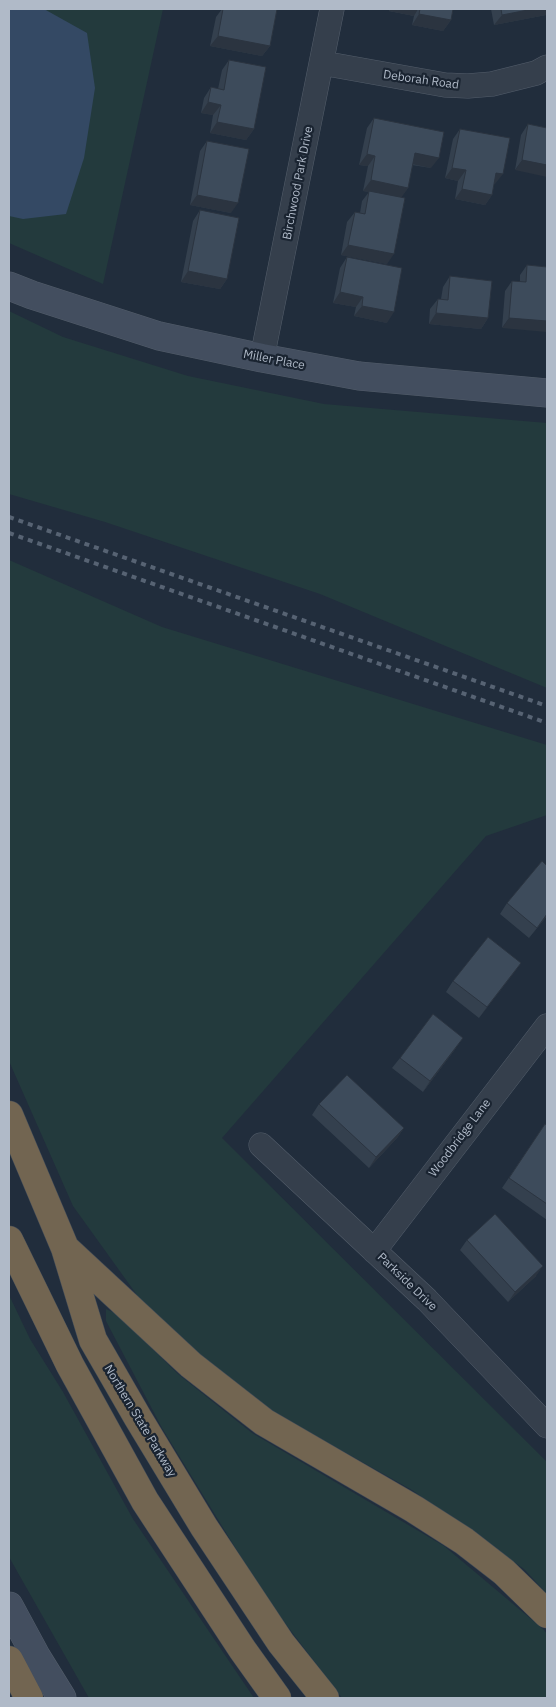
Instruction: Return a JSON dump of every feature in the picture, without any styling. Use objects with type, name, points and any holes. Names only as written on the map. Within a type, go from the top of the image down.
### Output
[{"type":"highway","name":"Northern State Parkway","points":[[9,1115],[65,1248],[93,1340],[204,1527],[282,1643],[325,1698]]},
{"type":"highway","points":[[9,1240],[70,1365],[145,1501],[242,1650],[277,1698]]},
{"type":"highway","points":[[65,1248],[191,1365],[264,1422],[414,1509],[464,1541],[504,1572],[547,1614]]},
{"type":"highway","points":[[9,1660],[29,1698]]},
{"type":"street","name":"Birchwood Park Drive","points":[[262,358],[332,9]]},
{"type":"street","name":"Deborah Road","points":[[322,63],[445,85],[468,86],[492,84],[536,73],[547,67]]},
{"type":"street","name":"Miller Place","points":[[9,286],[159,336],[262,358],[359,376],[547,393]]},
{"type":"street","name":"Woodbridge Lane","points":[[374,1251],[547,1026]]},
{"type":"street","name":"Parkside Drive","points":[[261,1144],[427,1300],[547,1426]]},
{"type":"street","points":[[9,1606],[36,1656],[62,1698]]},
{"type":"green space","points":[[9,9],[163,9],[103,284],[9,243]]},
{"type":"green space","points":[[9,311],[63,337],[188,376],[324,404],[547,423],[547,688],[320,594],[105,522],[9,494]]},
{"type":"green space","points":[[9,560],[162,627],[547,745],[547,815],[486,836],[222,1138],[547,1462],[547,1594],[524,1569],[412,1490],[248,1398],[142,1302],[73,1206],[9,1061]]},
{"type":"green space","points":[[9,1295],[30,1339],[63,1392],[133,1519],[254,1698],[89,1698],[9,1557]]},
{"type":"green space","points":[[106,1309],[117,1314],[178,1374],[252,1433],[444,1546],[544,1630],[547,1634],[547,1698],[342,1698],[266,1598],[162,1428],[106,1321]]},
{"type":"water","points":[[9,9],[44,9],[87,33],[95,88],[84,158],[66,214],[23,219],[9,216]]},
{"type":"building","points":[[223,9],[277,9],[270,46],[218,36]]},
{"type":"building","points":[[420,9],[453,9],[451,20],[419,14]]},
{"type":"building","points":[[501,9],[533,9],[502,15]]},
{"type":"building","points":[[229,60],[266,67],[254,129],[217,122],[221,105],[208,102],[211,87],[224,90]]},
{"type":"building","points":[[374,118],[444,132],[439,158],[415,153],[408,188],[371,180],[375,156],[367,154]]},
{"type":"building","points":[[528,124],[547,128],[547,165],[522,160]]},
{"type":"building","points":[[460,129],[510,138],[503,174],[496,173],[492,195],[462,189],[466,170],[452,168]]},
{"type":"building","points":[[207,141],[249,149],[238,203],[197,195]]},
{"type":"building","points":[[369,191],[405,198],[394,254],[348,245],[355,212],[365,214]]},
{"type":"building","points":[[200,210],[239,218],[227,279],[188,271]]},
{"type":"building","points":[[347,257],[402,268],[394,312],[362,306],[363,297],[340,292]]},
{"type":"building","points":[[527,265],[547,267],[547,321],[509,318],[512,281],[526,282]]},
{"type":"building","points":[[450,276],[492,281],[488,318],[436,313],[438,299],[448,300]]},
{"type":"building","points":[[542,861],[547,866],[547,914],[537,928],[507,903]]},
{"type":"building","points":[[488,937],[521,963],[487,1007],[453,981]]},
{"type":"building","points":[[433,1014],[463,1038],[430,1081],[400,1058]]},
{"type":"building","points":[[347,1075],[404,1128],[376,1157],[319,1104]]},
{"type":"building","points":[[545,1124],[547,1126],[547,1204],[509,1178]]},
{"type":"building","points":[[495,1214],[543,1266],[515,1292],[467,1240]]},
{"type":"railway","points":[[9,517],[547,706]]},
{"type":"railway","points":[[9,533],[547,723]]}]
